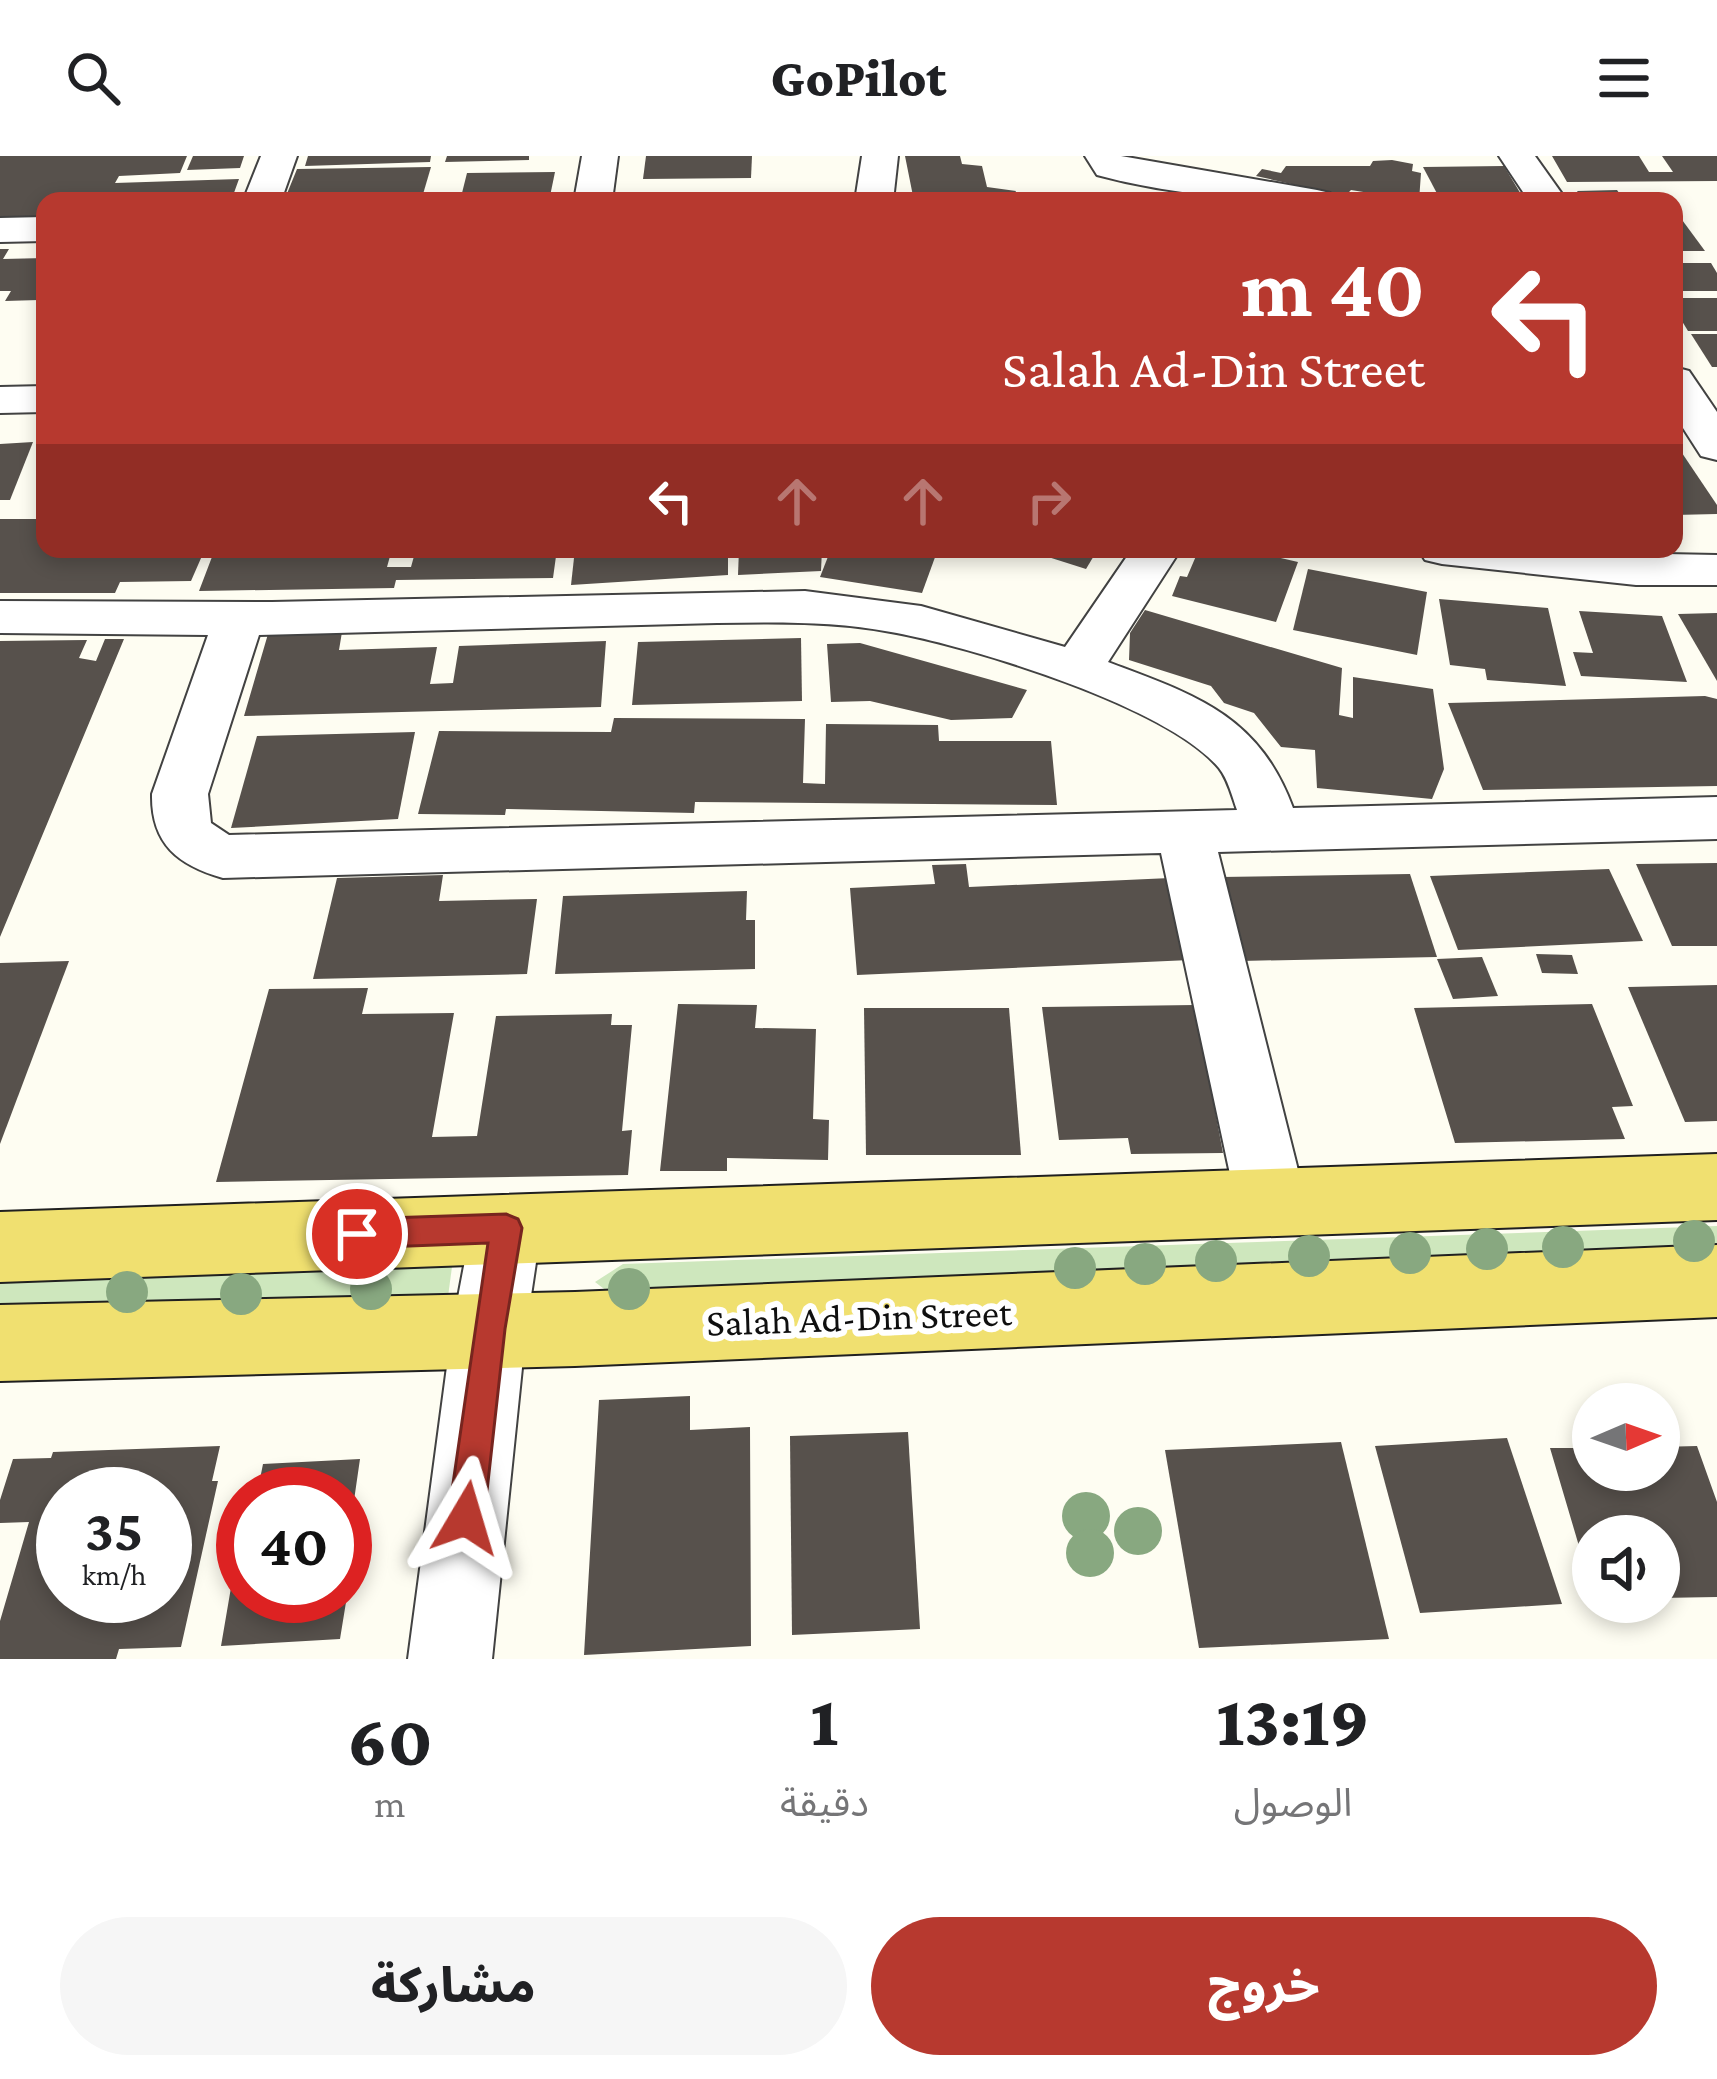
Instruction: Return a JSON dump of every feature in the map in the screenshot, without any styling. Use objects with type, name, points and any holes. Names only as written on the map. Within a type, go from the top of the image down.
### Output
[{"type":"main road","points":[[0,1246],[1717,1187]]},
{"type":"main road","name":"Salah Ad-Din Street","points":[[3,1352],[1717,1281]]},
{"type":"street","points":[[265,192],[279,156]]},
{"type":"street","points":[[594,192],[600,156]]},
{"type":"street","points":[[875,192],[880,156]]},
{"type":"street","points":[[1103,156],[1110,167],[1196,190]]},
{"type":"street","points":[[1517,156],[1542,192]]},
{"type":"street","points":[[0,230],[36,230]]},
{"type":"street","points":[[1683,394],[1717,446]]},
{"type":"street","points":[[0,400],[36,400]]},
{"type":"street","points":[[1076,670],[1151,558]]},
{"type":"street","points":[[1525,558],[1636,570],[1717,570]]},
{"type":"street","points":[[0,616],[238,622],[844,610],[939,627],[1076,670],[1158,704],[1218,736],[1245,765],[1272,828]]},
{"type":"street","points":[[238,622],[180,794],[179,819],[193,844],[223,857],[1717,818]]},
{"type":"street","points":[[1184,830],[1270,1202]]},
{"type":"street","points":[[450,1659],[489,1329],[506,1228]]},
{"type":"green space","points":[[1717,1226],[1717,1267],[621,1302],[595,1282],[623,1264]]},
{"type":"green space","points":[[454,1252],[447,1304],[0,1320],[0,1271]]},
{"type":"building","points":[[0,156],[187,156],[180,173],[119,176],[115,183],[239,179],[234,192],[36,192],[36,221],[0,223]]},
{"type":"building","points":[[193,156],[244,156],[240,168],[187,170]]},
{"type":"building","points":[[308,156],[431,156],[430,162],[305,166]]},
{"type":"building","points":[[447,156],[529,156],[529,160],[445,162]]},
{"type":"building","points":[[646,156],[752,156],[751,178],[643,179]]},
{"type":"building","points":[[905,156],[960,156],[962,164],[982,166],[987,187],[1016,191],[1016,192],[912,192]]},
{"type":"building","points":[[1552,156],[1639,156],[1649,172],[1673,172],[1662,156],[1717,156],[1717,181],[1567,182]]},
{"type":"building","points":[[1373,161],[1413,164],[1412,171],[1421,173],[1420,192],[1327,192],[1256,176],[1262,169],[1281,173],[1286,166],[1370,166]]},
{"type":"building","points":[[1504,166],[1520,192],[1436,192],[1423,167]]},
{"type":"building","points":[[431,167],[424,192],[288,192],[297,169]]},
{"type":"building","points":[[555,172],[551,192],[462,192],[467,173]]},
{"type":"building","points":[[1683,221],[1705,251],[1683,251]]},
{"type":"building","points":[[0,249],[9,249],[3,259],[36,258],[36,300],[5,301],[11,291],[0,291]]},
{"type":"building","points":[[1683,263],[1711,263],[1717,273],[1717,291],[1683,291]]},
{"type":"building","points":[[1683,298],[1717,298],[1717,331],[1688,331],[1683,323]]},
{"type":"building","points":[[1691,334],[1717,334],[1717,367],[1712,367]]},
{"type":"building","points":[[33,442],[10,500],[0,500],[0,444]]},
{"type":"building","points":[[1683,454],[1717,505],[1717,514],[1683,515]]},
{"type":"building","points":[[0,519],[36,519],[36,558],[201,558],[191,581],[120,582],[115,593],[0,593]]},
{"type":"building","points":[[212,558],[390,558],[387,567],[411,567],[414,558],[556,558],[553,578],[396,580],[394,588],[199,591]]},
{"type":"building","points":[[574,558],[728,558],[728,575],[571,585]]},
{"type":"building","points":[[739,558],[822,558],[821,571],[738,575]]},
{"type":"building","points":[[827,558],[935,558],[922,593],[820,577]]},
{"type":"building","points":[[1051,558],[1093,558],[1086,569]]},
{"type":"building","points":[[1195,558],[1298,562],[1276,622],[1172,596],[1180,576],[1187,577]]},
{"type":"building","points":[[1308,569],[1427,592],[1417,655],[1293,630]]},
{"type":"building","points":[[1439,599],[1548,608],[1566,686],[1487,680],[1485,669],[1450,665]]},
{"type":"building","points":[[1145,610],[1342,668],[1339,715],[1353,718],[1353,677],[1433,689],[1444,769],[1432,799],[1317,788],[1315,750],[1281,747],[1254,713],[1224,703],[1211,686],[1129,660],[1130,633]]},
{"type":"building","points":[[1579,611],[1662,616],[1687,682],[1581,676],[1573,652],[1593,653]]},
{"type":"building","points":[[1717,613],[1717,681],[1678,614]]},
{"type":"building","points":[[342,632],[339,650],[437,647],[430,684],[453,683],[459,646],[606,641],[601,707],[244,716],[268,634]]},
{"type":"building","points":[[801,638],[802,701],[632,705],[638,642]]},
{"type":"building","points":[[105,639],[124,639],[0,937],[0,641],[87,640],[79,658],[96,661]]},
{"type":"building","points":[[860,643],[1027,690],[1012,718],[951,720],[870,701],[831,702],[827,644]]},
{"type":"building","points":[[1717,699],[1717,786],[1483,790],[1448,703]]},
{"type":"building","points":[[614,718],[805,719],[803,783],[825,784],[826,724],[938,725],[939,741],[1051,741],[1057,805],[695,802],[694,813],[506,809],[505,815],[418,814],[439,731],[611,732]]},
{"type":"building","points":[[415,732],[398,819],[231,828],[257,736]]},
{"type":"building","points":[[1717,863],[1717,946],[1672,946],[1636,864]]},
{"type":"building","points":[[966,864],[969,887],[1170,878],[1190,960],[857,975],[850,888],[935,884],[932,865]]},
{"type":"building","points":[[1609,869],[1643,941],[1458,950],[1430,876]]},
{"type":"building","points":[[1410,874],[1437,957],[1241,961],[1221,877]]},
{"type":"building","points":[[443,875],[439,901],[537,899],[527,974],[313,979],[337,878]]},
{"type":"building","points":[[747,891],[746,920],[755,920],[755,969],[555,974],[563,896]]},
{"type":"building","points":[[1536,954],[1572,955],[1578,974],[1542,973]]},
{"type":"building","points":[[1482,957],[1498,996],[1453,999],[1437,959]]},
{"type":"building","points":[[69,961],[0,1144],[0,963]]},
{"type":"building","points":[[1717,985],[1717,1121],[1685,1122],[1628,987]]},
{"type":"building","points":[[368,988],[362,1014],[454,1013],[432,1137],[477,1136],[496,1016],[612,1014],[611,1025],[632,1025],[622,1131],[632,1130],[628,1175],[216,1182],[269,989]]},
{"type":"building","points":[[678,1004],[757,1005],[755,1028],[816,1029],[813,1119],[829,1120],[828,1160],[727,1158],[727,1171],[660,1171]]},
{"type":"building","points":[[1592,1004],[1633,1106],[1612,1107],[1625,1139],[1455,1143],[1414,1008]]},
{"type":"building","points":[[1195,1005],[1223,1153],[1131,1154],[1128,1138],[1059,1140],[1042,1007]]},
{"type":"building","points":[[864,1008],[1009,1008],[1021,1155],[866,1155]]},
{"type":"building","points":[[690,1396],[690,1430],[750,1427],[751,1646],[584,1655],[599,1400]]},
{"type":"building","points":[[908,1432],[920,1629],[792,1635],[790,1436]]},
{"type":"building","points":[[1507,1438],[1562,1604],[1420,1613],[1375,1446]]},
{"type":"building","points":[[1341,1442],[1389,1639],[1199,1648],[1165,1450]]},
{"type":"building","points":[[220,1446],[212,1481],[216,1481],[216,1490],[192,1598],[192,1467],[36,1467],[36,1623],[186,1623],[181,1647],[119,1649],[116,1659],[0,1659],[0,1621],[29,1522],[0,1523],[0,1500],[13,1459],[51,1458],[53,1452]]},
{"type":"building","points":[[1680,1446],[1697,1446],[1717,1502],[1717,1597],[1680,1598],[1680,1515],[1572,1515],[1572,1522],[1550,1448],[1572,1448],[1572,1491],[1680,1491]]},
{"type":"building","points":[[360,1459],[359,1467],[263,1464]]},
{"type":"building","points":[[225,1623],[343,1623],[340,1639],[221,1646]]},
{"type":"route","points":[[357,1234],[506,1228],[466,1518]]}]
